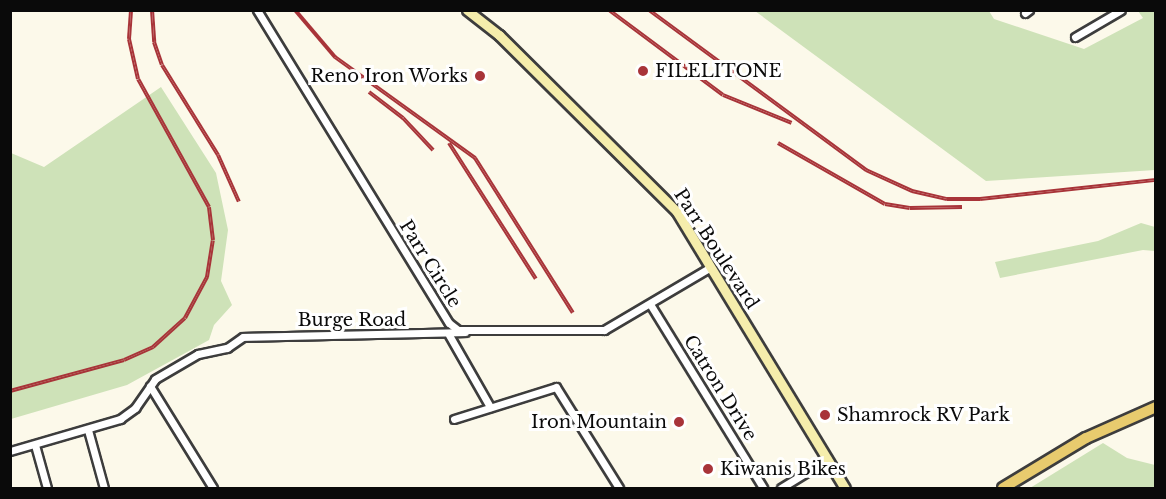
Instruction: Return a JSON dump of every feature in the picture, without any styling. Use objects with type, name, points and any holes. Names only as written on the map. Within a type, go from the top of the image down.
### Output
[{"type":"main road","name":"Parr Boulevard","points":[[467,10],[499,35],[663,195],[711,267],[845,489]]},
{"type":"main road","points":[[1004,489],[1020,484],[1086,438],[1155,406]]},
{"type":"street","name":"Parr Circle","points":[[257,10],[449,323],[465,332],[596,332],[612,327],[711,267]]},
{"type":"street","points":[[1075,37],[1121,10]]},
{"type":"street","name":"Catron Drive","points":[[650,304],[764,489]]},
{"type":"street","name":"Burge Road","points":[[10,451],[88,430],[128,414],[150,386],[198,354],[227,348],[240,339],[251,336],[449,335],[465,332]]},
{"type":"street","points":[[449,335],[490,407]]},
{"type":"street","points":[[150,386],[213,489]]},
{"type":"street","points":[[454,419],[556,387],[615,487]]},
{"type":"street","points":[[88,430],[104,489]]},
{"type":"street","points":[[35,444],[47,489]]},
{"type":"street","points":[[781,489],[828,459]]},
{"type":"green space","points":[[755,11],[989,11],[994,19],[1084,49],[1143,18],[1138,11],[1155,11],[1155,170],[986,181]]},
{"type":"green space","points":[[161,87],[216,173],[228,230],[221,281],[232,305],[214,325],[209,340],[127,385],[11,419],[11,153],[44,167]]},
{"type":"green space","points":[[1141,223],[1155,227],[1155,251],[1143,250],[1000,278],[995,262],[1098,241]]},
{"type":"green space","points":[[1103,443],[1127,458],[1155,465],[1155,488],[1030,488]]},
{"type":"railway","points":[[10,391],[124,360],[153,347],[185,318],[207,277],[213,240],[209,207],[138,79],[129,39],[131,10]]},
{"type":"railway","points":[[152,10],[154,42],[162,65],[218,155],[239,202]]},
{"type":"railway","points":[[295,10],[335,57],[475,158],[573,313]]},
{"type":"railway","points":[[609,10],[723,95],[792,123]]},
{"type":"railway","points":[[649,10],[866,170],[912,191],[947,199],[980,199],[1156,180]]},
{"type":"railway","points":[[369,92],[403,118],[433,150]]},
{"type":"railway","points":[[449,143],[536,279]]},
{"type":"railway","points":[[778,143],[885,204],[910,208],[962,207]]},
{"type":"place","name":"FILELITONE","points":[[643,71]]},
{"type":"place","name":"Reno Iron Works","points":[[480,76]]},
{"type":"place","name":"Shamrock RV Park","points":[[825,415]]},
{"type":"place","name":"Iron Mountain","points":[[679,422]]},
{"type":"place","name":"Kiwanis Bikes","points":[[708,469]]}]
